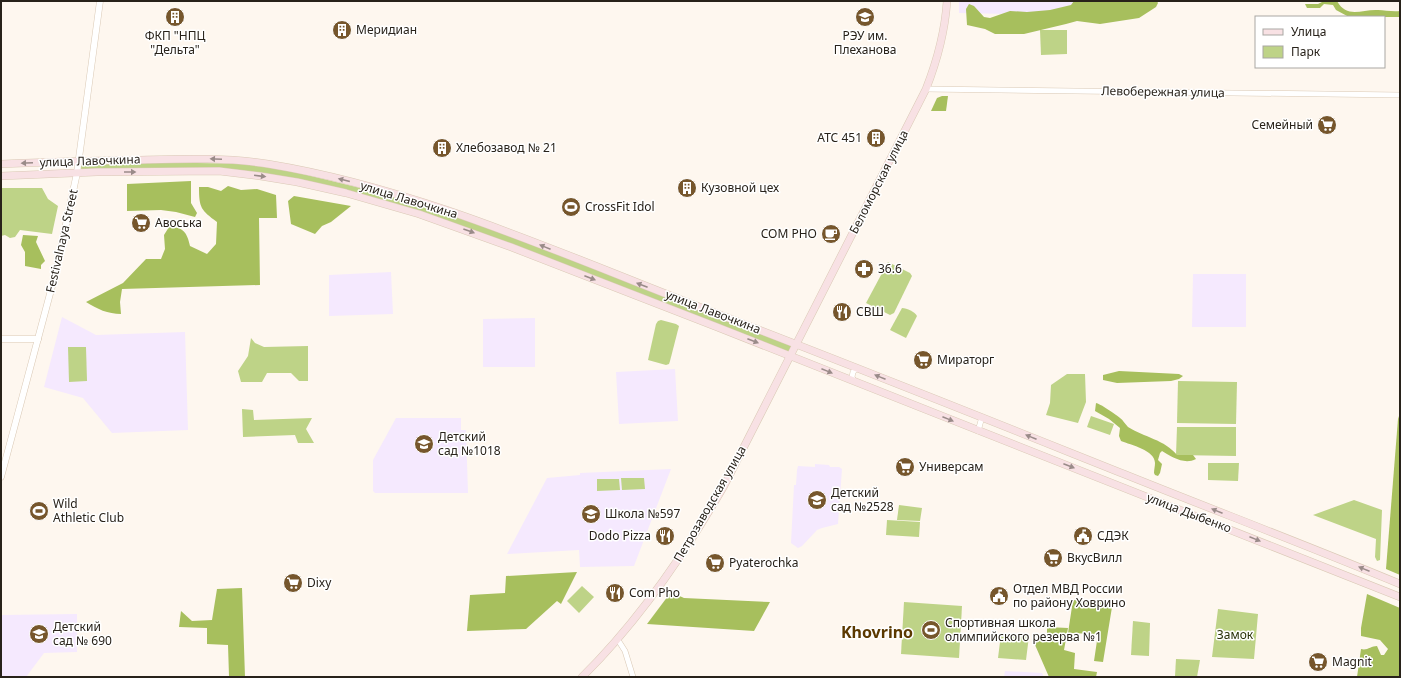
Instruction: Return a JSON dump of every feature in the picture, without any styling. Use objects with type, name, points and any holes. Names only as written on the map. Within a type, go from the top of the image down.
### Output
[{"type":"main road","name":"Беломорская улица","points":[[791,356],[926,89],[940,46],[947,1]]},
{"type":"main road","name":"улица Лавочкина","points":[[1,164],[198,158],[222,159],[300,170],[350,182],[437,208],[532,242],[797,344]]},
{"type":"main road","name":"улица Лавочкина","points":[[1,176],[97,172],[219,172],[260,176],[297,182],[346,193],[433,218],[548,261],[791,356]]},
{"type":"main road","name":"улица Дыбенко","points":[[797,344],[1400,584]]},
{"type":"main road","name":"улица Дыбенко","points":[[791,356],[978,431],[1400,596]]},
{"type":"main road","name":"Петрозаводская улица","points":[[582,677],[618,640],[665,579],[695,535],[724,486],[791,356]]},
{"type":"street","name":"Festivalnaya Street","points":[[1,477],[55,275],[80,161],[100,1]]},
{"type":"street","name":"Левобережная улица","points":[[926,89],[1400,95]]},
{"type":"street","points":[[419,214],[426,210],[426,206],[422,203]]},
{"type":"street","points":[[433,218],[430,216],[430,211],[433,208],[437,208]]},
{"type":"street","points":[[1,339],[38,339]]},
{"type":"street","points":[[856,382],[852,379],[852,374],[854,370],[861,370]]},
{"type":"street","points":[[978,431],[982,417]]},
{"type":"street","points":[[618,640],[625,651],[633,677]]},
{"type":"shaded area","points":[[959,1],[1075,1],[1075,7],[1062,7],[1061,15],[959,13]]},
{"type":"shaded area","points":[[391,272],[393,314],[329,316],[329,275]]},
{"type":"shaded area","points":[[1193,274],[1246,274],[1246,327],[1192,327]]},
{"type":"shaded area","points":[[62,317],[96,335],[185,332],[188,430],[112,433],[83,398],[44,387]]},
{"type":"shaded area","points":[[535,318],[535,367],[483,367],[483,319]]},
{"type":"shaded area","points":[[675,369],[678,421],[619,424],[616,372]]},
{"type":"shaded area","name":"Детский сад №1018","points":[[396,418],[461,418],[461,430],[466,430],[468,493],[375,493],[373,491],[373,460]]},
{"type":"shaded area","name":"Детский сад №2528","points":[[815,464],[829,465],[830,467],[839,467],[842,469],[838,524],[817,530],[802,546],[798,548],[791,543],[794,485],[796,485],[797,470],[798,466],[815,467]]},
{"type":"shaded area","name":"Школа №597","points":[[671,469],[634,566],[580,567],[579,550],[507,554],[547,478],[580,475],[580,473]]},
{"type":"shaded area","name":"Детский сад № 690","points":[[77,614],[77,652],[44,653],[26,677],[1,677],[1,615]]},
{"type":"shaded area","points":[[1005,671],[1042,673],[1044,677],[1004,677]]},
{"type":"green space","points":[[1074,1],[1157,1],[1158,3],[1156,7],[1139,18],[1100,24],[1077,21],[1024,34],[995,34],[985,29],[967,25],[966,9],[969,4],[974,6],[984,17],[990,18],[1010,11],[1027,12],[1050,10],[1071,5]]},
{"type":"green space","points":[[1324,1],[1337,1],[1345,10],[1355,12],[1372,10],[1400,11],[1400,17],[1347,16],[1336,10],[1333,5],[1324,4],[1320,8],[1307,8],[1305,4],[1318,4]]},
{"type":"green space","points":[[1040,30],[1067,30],[1067,54],[1041,55]]},
{"type":"green space","points":[[948,96],[946,111],[931,111],[937,98]]},
{"type":"green space","points":[[79,161],[262,164],[422,203],[797,344],[791,356],[548,261],[346,193],[219,171],[77,173]]},
{"type":"green space","points":[[191,181],[191,203],[197,213],[195,217],[161,210],[127,211],[127,184]]},
{"type":"green space","points":[[228,186],[241,190],[257,189],[276,195],[277,218],[259,218],[260,285],[122,289],[120,302],[121,314],[103,311],[86,302],[123,283],[146,259],[161,259],[165,249],[164,235],[169,227],[178,228],[184,231],[190,246],[207,254],[216,244],[217,222],[202,208],[200,204],[199,187],[208,187],[221,191]]},
{"type":"green space","points":[[1,188],[42,188],[48,199],[58,206],[52,234],[20,230],[15,237],[10,238],[5,235],[1,236]]},
{"type":"green space","points":[[294,196],[351,206],[331,222],[322,226],[315,234],[291,224],[288,201]]},
{"type":"green space","points":[[23,235],[38,236],[36,242],[45,261],[41,265],[41,269],[25,266],[25,252],[21,245]]},
{"type":"green space","points":[[888,262],[910,273],[912,276],[894,313],[890,315],[866,303]]},
{"type":"green space","points":[[902,308],[911,310],[917,316],[906,338],[890,330]]},
{"type":"green space","points":[[661,320],[679,326],[669,364],[666,365],[648,360],[656,324]]},
{"type":"green space","points":[[251,338],[255,343],[264,347],[308,346],[308,381],[299,381],[291,373],[267,373],[262,382],[241,382],[238,371],[248,356]]},
{"type":"green space","points":[[68,347],[86,347],[87,381],[69,382]]},
{"type":"green space","points":[[1119,371],[1179,374],[1183,376],[1179,379],[1171,381],[1117,383],[1103,380],[1103,375]]},
{"type":"green space","points":[[1067,374],[1085,374],[1086,402],[1078,423],[1046,415],[1050,403],[1051,385]]},
{"type":"green space","points":[[1178,381],[1237,382],[1236,424],[1177,423]]},
{"type":"green space","points":[[1096,403],[1118,416],[1128,427],[1167,446],[1177,455],[1193,455],[1196,459],[1192,461],[1183,461],[1162,451],[1158,460],[1162,464],[1160,473],[1158,476],[1155,475],[1154,458],[1147,451],[1121,441],[1119,436],[1120,428],[1109,419],[1095,411]]},
{"type":"green space","points":[[242,409],[253,410],[254,420],[312,418],[306,429],[314,443],[298,443],[295,435],[243,437]]},
{"type":"green space","points":[[1400,413],[1400,575],[1386,569],[1398,419]]},
{"type":"green space","points":[[1091,416],[1114,424],[1110,435],[1087,427]]},
{"type":"green space","points":[[1177,427],[1236,427],[1236,456],[1176,455]]},
{"type":"green space","points":[[1208,463],[1239,463],[1238,481],[1208,480]]},
{"type":"green space","points":[[621,478],[644,478],[645,489],[622,490]]},
{"type":"green space","points":[[597,479],[619,479],[620,490],[597,491]]},
{"type":"green space","points":[[1354,500],[1382,510],[1380,560],[1377,561],[1375,557],[1376,539],[1313,515]]},
{"type":"green space","points":[[899,505],[922,508],[920,521],[897,520]]},
{"type":"green space","points":[[887,520],[920,522],[919,537],[886,535]]},
{"type":"green space","points":[[577,572],[561,604],[557,601],[526,629],[467,631],[470,595],[505,593],[506,576]]},
{"type":"green space","points":[[582,586],[594,597],[579,613],[567,601]]},
{"type":"green space","points":[[242,588],[245,677],[201,677],[229,676],[228,645],[207,644],[207,628],[179,627],[181,611],[192,621],[212,620],[217,589]]},
{"type":"green space","points":[[671,592],[684,598],[770,602],[754,631],[647,624]]},
{"type":"green space","points":[[1367,594],[1400,608],[1400,677],[1357,677],[1361,649],[1377,646],[1381,655],[1384,655],[1388,649],[1380,640],[1361,636]]},
{"type":"green space","points":[[1073,600],[1113,601],[1103,662],[1094,661],[1098,634],[1068,633]]},
{"type":"green space","name":"Спортивная школа олимпийского резерва №1","points":[[904,602],[962,606],[959,658],[901,654]]},
{"type":"green space","name":"Замок","points":[[1218,609],[1258,614],[1254,659],[1212,657]]},
{"type":"green space","points":[[1133,621],[1150,623],[1149,656],[1131,655]]},
{"type":"green space","points":[[1047,627],[1068,628],[1064,650],[1075,653],[1074,669],[1097,672],[1096,677],[1049,677],[1032,638],[1047,641]]},
{"type":"green space","points":[[1001,634],[1029,636],[1026,660],[998,658]]},
{"type":"green space","points":[[1176,659],[1200,660],[1197,677],[1175,676]]},
{"type":"place","name":"ФКП \"НПЦ \"Дельта\"","points":[[175,17]]},
{"type":"place","name":"РЭУ им. Плеханова","points":[[865,17]]},
{"type":"place","name":"Меридиан","points":[[342,30]]},
{"type":"place","name":"Семейный","points":[[1327,125]]},
{"type":"place","name":"АТС 451","points":[[876,138]]},
{"type":"place","name":"Хлебозавод № 21","points":[[442,148]]},
{"type":"place","name":"Кузовной цех","points":[[687,188]]},
{"type":"place","name":"CrossFit Idol","points":[[571,207]]},
{"type":"place","name":"Авоська","points":[[141,223]]},
{"type":"place","name":"COM PHO","points":[[831,234]]},
{"type":"place","name":"36.6","points":[[864,269]]},
{"type":"place","name":"СВШ","points":[[842,312]]},
{"type":"place","name":"Мираторг","points":[[923,360]]},
{"type":"place","name":"Детский сад №1018","points":[[424,444]]},
{"type":"place","name":"Универсам","points":[[905,467]]},
{"type":"place","name":"Детский сад №2528","points":[[817,500]]},
{"type":"place","name":"Wild Athletic Club","points":[[39,511]]},
{"type":"place","name":"Школа №597","points":[[591,514]]},
{"type":"place","name":"Dodo Pizza","points":[[665,536]]},
{"type":"place","name":"СДЭК","points":[[1083,536]]},
{"type":"place","name":"ВкусВилл","points":[[1053,558]]},
{"type":"place","name":"Pyaterochka","points":[[715,563]]},
{"type":"place","name":"Dixy","points":[[293,583]]},
{"type":"place","name":"Com Pho","points":[[615,593]]},
{"type":"place","name":"Отдел МВД России по району Ховрино","points":[[999,596]]},
{"type":"place","name":"Спортивная школа олимпийского резерва №1","points":[[931,630]]},
{"type":"place","name":"Детский сад № 690","points":[[39,634]]},
{"type":"place","name":"Magnit","points":[[1318,662]]},
{"type":"district","name":"Khovrino","points":[[877,632]]}]
